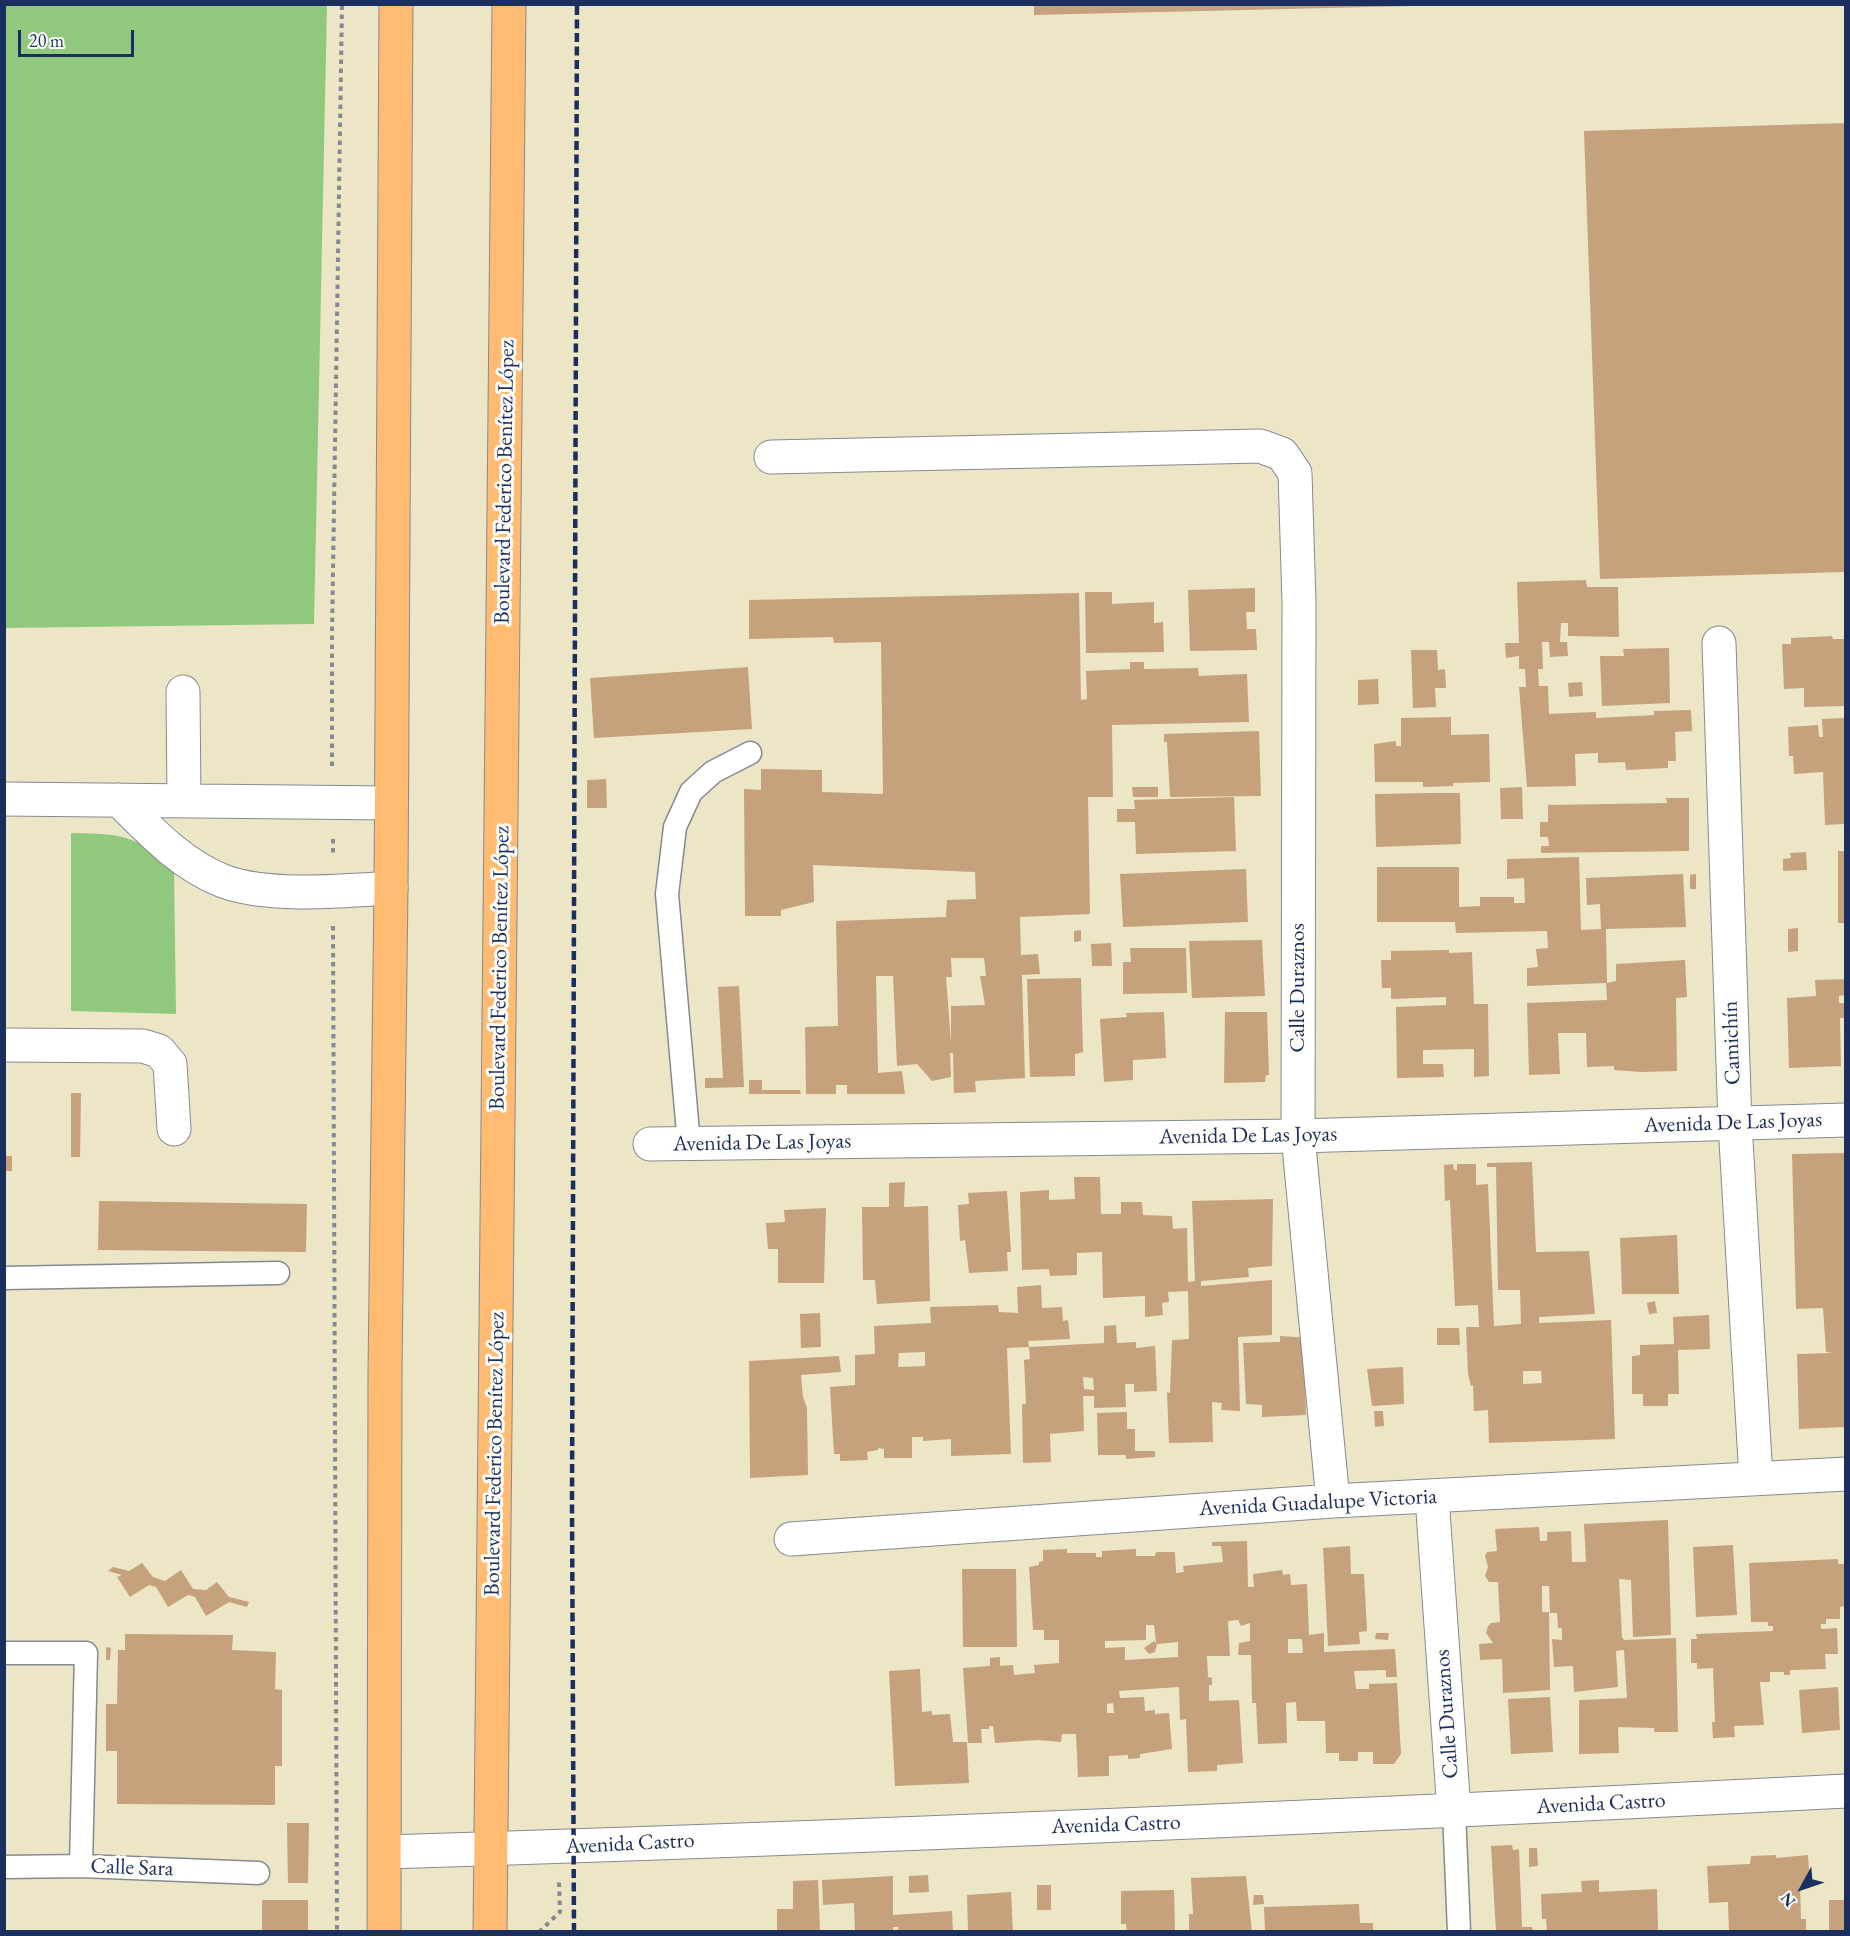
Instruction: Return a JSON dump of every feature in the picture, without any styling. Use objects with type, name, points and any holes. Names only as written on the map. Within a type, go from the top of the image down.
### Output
[{"type":"main road","points":[[384,1932],[396,4]]},
{"type":"main road","name":"Boulevard Federico Benítez López","points":[[490,1932],[509,4]]},
{"type":"street","name":"Calle Duraznos","points":[[771,457],[1260,446],[1282,454],[1295,473],[1299,602],[1298,1136],[1333,1501]]},
{"type":"street","name":"Camichín","points":[[1719,643],[1735,1124],[1756,1478]]},
{"type":"street","points":[[183,692],[184,800]]},
{"type":"street","points":[[4,799],[390,803]]},
{"type":"street","points":[[119,800],[154,836],[223,881],[258,889],[333,892],[392,888]]},
{"type":"street","points":[[4,1045],[143,1046],[159,1051],[170,1064],[174,1129]]},
{"type":"street","name":"Avenida De Las Joyas","points":[[650,1144],[1298,1136],[1845,1120]]},
{"type":"street","name":"Avenida Guadalupe Victoria","points":[[791,1539],[1333,1501],[1845,1474]]},
{"type":"street","name":"Calle Duraznos","points":[[1432,1497],[1454,1811]]},
{"type":"street","name":"Avenida Castro","points":[[385,1852],[559,1848],[1454,1811],[1845,1791]]},
{"type":"lane","points":[[689,1144],[667,894],[675,827],[691,792],[712,772],[750,753]]},
{"type":"lane","points":[[4,1278],[278,1273]]},
{"type":"lane","points":[[4,1653],[86,1653],[81,1866]]},
{"type":"lane","name":"Calle Duraznos","points":[[1454,1811],[1460,1932]]},
{"type":"lane","name":"Calle Sara","points":[[4,1868],[81,1866],[258,1873]]},
{"type":"path","points":[[337,1932],[332,634],[342,4]]},
{"type":"path","points":[[539,1932],[560,1912],[559,1848]]},
{"type":"green space","points":[[4,5],[327,5],[314,624],[5,628]]},
{"type":"green space","points":[[71,833],[103,834],[127,838],[138,842],[174,869],[176,1014],[71,1011]]},
{"type":"building","points":[[1034,4],[1412,4],[1412,6],[1034,15]]},
{"type":"building","points":[[1845,123],[1845,572],[1600,579],[1584,131]]},
{"type":"building","points":[[1586,580],[1587,587],[1618,587],[1619,637],[1568,636],[1568,623],[1561,623],[1560,642],[1567,642],[1568,656],[1550,657],[1549,642],[1542,642],[1543,669],[1538,669],[1539,686],[1548,686],[1549,714],[1596,712],[1596,718],[1654,715],[1654,711],[1691,710],[1692,731],[1675,732],[1676,761],[1668,761],[1668,768],[1626,770],[1625,762],[1598,763],[1598,753],[1575,754],[1576,786],[1527,787],[1519,687],[1526,687],[1525,669],[1519,669],[1519,656],[1506,658],[1505,643],[1519,643],[1517,582]]},
{"type":"building","points":[[1255,588],[1255,612],[1246,612],[1247,629],[1256,629],[1257,650],[1190,651],[1188,590]]},
{"type":"building","points":[[1085,592],[1112,592],[1112,604],[1154,602],[1154,623],[1163,622],[1164,652],[1086,653]]},
{"type":"building","points":[[1079,593],[1081,700],[1087,699],[1086,671],[1130,669],[1130,662],[1144,662],[1144,669],[1198,668],[1199,676],[1247,674],[1249,722],[1112,725],[1113,797],[1088,797],[1090,914],[1020,917],[1021,955],[1038,954],[1040,974],[1022,975],[1025,1078],[975,1081],[976,1092],[954,1093],[953,1053],[950,1053],[951,1077],[932,1081],[917,1064],[897,1066],[893,976],[876,976],[878,1073],[902,1071],[905,1094],[847,1094],[847,1085],[836,1085],[836,1094],[806,1094],[805,1027],[838,1026],[836,921],[946,917],[947,900],[976,899],[975,872],[813,865],[814,902],[781,910],[781,916],[745,916],[744,789],[761,790],[761,769],[822,770],[822,792],[883,794],[881,642],[834,643],[833,637],[749,639],[749,600]],"holes":[[[951,958],[984,958],[986,976],[980,976],[985,1005],[951,1006],[951,1043],[946,977],[952,977]]]},
{"type":"building","points":[[1832,636],[1833,639],[1845,639],[1845,706],[1804,707],[1804,688],[1784,689],[1782,644],[1791,644],[1791,638]]},
{"type":"building","points":[[1669,648],[1670,703],[1602,706],[1600,656],[1624,656],[1623,649]]},
{"type":"building","points":[[1411,650],[1437,650],[1438,670],[1445,669],[1446,688],[1435,688],[1436,707],[1413,708]]},
{"type":"building","points":[[748,667],[752,729],[594,738],[590,678]]},
{"type":"building","points":[[1378,679],[1379,704],[1358,705],[1358,680]]},
{"type":"building","points":[[1582,682],[1583,696],[1569,697],[1568,683]]},
{"type":"building","points":[[1451,717],[1451,735],[1489,734],[1490,782],[1423,787],[1423,782],[1375,782],[1374,744],[1396,741],[1396,746],[1401,746],[1401,718]]},
{"type":"building","points":[[1845,718],[1845,824],[1825,825],[1823,772],[1794,774],[1793,756],[1789,756],[1788,727],[1818,725],[1819,737],[1823,737],[1822,719]]},
{"type":"building","points":[[1259,731],[1261,796],[1170,797],[1167,742],[1164,742],[1164,734]]},
{"type":"building","points":[[606,779],[607,808],[587,808],[587,780]]},
{"type":"building","points":[[1132,787],[1158,787],[1158,797],[1133,797]]},
{"type":"building","points":[[1522,787],[1523,819],[1501,819],[1500,788]]},
{"type":"building","points":[[1460,793],[1461,844],[1376,847],[1375,794]]},
{"type":"building","points":[[1234,797],[1236,851],[1136,854],[1135,822],[1117,822],[1117,809],[1135,809],[1134,800]]},
{"type":"building","points":[[1666,798],[1689,798],[1689,851],[1541,853],[1541,846],[1549,846],[1548,837],[1540,837],[1540,822],[1548,822],[1548,805],[1667,803]]},
{"type":"building","points":[[1838,851],[1845,851],[1845,923],[1838,923]]},
{"type":"building","points":[[1806,852],[1807,870],[1783,871],[1783,859],[1791,858],[1790,853]]},
{"type":"building","points":[[1579,857],[1581,930],[1601,929],[1600,904],[1587,905],[1586,878],[1683,874],[1686,927],[1606,929],[1607,983],[1616,981],[1616,964],[1685,960],[1687,997],[1676,998],[1677,1071],[1641,1072],[1614,1070],[1614,1066],[1587,1067],[1586,1033],[1558,1033],[1560,1074],[1529,1075],[1527,1003],[1607,1000],[1606,983],[1527,986],[1527,968],[1538,967],[1536,949],[1548,948],[1547,931],[1456,933],[1455,922],[1377,922],[1377,867],[1459,867],[1459,907],[1480,906],[1480,897],[1514,897],[1514,903],[1525,903],[1524,878],[1507,879],[1507,859]]},
{"type":"building","points":[[1246,869],[1248,922],[1123,927],[1120,874]]},
{"type":"building","points":[[1696,874],[1696,889],[1690,889],[1690,875]]},
{"type":"building","points":[[1798,928],[1798,951],[1788,952],[1788,929]]},
{"type":"building","points":[[1081,930],[1081,941],[1074,942],[1074,931]]},
{"type":"building","points":[[1262,940],[1265,996],[1192,998],[1189,941]]},
{"type":"building","points":[[1111,943],[1112,966],[1092,966],[1091,944]]},
{"type":"building","points":[[1130,948],[1186,948],[1187,993],[1123,994],[1123,962],[1131,962]]},
{"type":"building","points":[[1449,950],[1449,953],[1472,952],[1474,1004],[1488,1004],[1489,1076],[1474,1077],[1474,1049],[1423,1050],[1423,1064],[1443,1064],[1444,1077],[1397,1078],[1396,1007],[1446,1005],[1446,997],[1391,999],[1391,988],[1382,988],[1381,960],[1391,960],[1391,951]]},
{"type":"building","points":[[1081,978],[1083,1052],[1075,1054],[1075,1076],[1030,1077],[1027,979]]},
{"type":"building","points":[[1845,979],[1845,995],[1839,996],[1839,1003],[1845,1003],[1845,1018],[1840,1018],[1841,1066],[1789,1068],[1787,998],[1816,996],[1815,980]]},
{"type":"building","points":[[739,986],[744,1087],[705,1088],[705,1078],[723,1078],[718,987]]},
{"type":"building","points":[[1164,1012],[1166,1058],[1133,1060],[1133,1080],[1104,1082],[1100,1019],[1127,1017],[1126,1013]]},
{"type":"building","points":[[1225,1012],[1267,1012],[1269,1075],[1266,1075],[1265,1082],[1224,1083]]},
{"type":"building","points":[[749,1080],[762,1080],[762,1090],[800,1090],[801,1094],[749,1094]]},
{"type":"building","points":[[71,1093],[81,1093],[80,1157],[71,1157]]},
{"type":"building","points":[[1845,1153],[1845,1427],[1799,1429],[1797,1354],[1833,1353],[1826,1352],[1823,1308],[1796,1309],[1792,1154]]},
{"type":"building","points":[[4,1156],[12,1156],[12,1171],[4,1171]]},
{"type":"building","points":[[1532,1162],[1536,1252],[1589,1251],[1595,1314],[1539,1317],[1539,1323],[1611,1320],[1615,1439],[1489,1443],[1488,1410],[1474,1411],[1473,1385],[1471,1386],[1468,1374],[1466,1327],[1479,1327],[1478,1305],[1455,1306],[1450,1200],[1445,1201],[1444,1165],[1453,1164],[1454,1170],[1457,1170],[1457,1164],[1476,1164],[1476,1185],[1488,1184],[1494,1326],[1521,1324],[1520,1290],[1498,1290],[1496,1167],[1487,1167],[1487,1163]],"holes":[[[1523,1371],[1541,1371],[1542,1383],[1523,1384]]]},
{"type":"building","points":[[1074,1177],[1100,1177],[1101,1214],[1121,1214],[1121,1202],[1142,1202],[1143,1215],[1172,1216],[1173,1229],[1187,1228],[1188,1282],[1195,1281],[1192,1201],[1273,1199],[1272,1266],[1248,1268],[1249,1277],[1201,1281],[1201,1286],[1272,1280],[1272,1335],[1238,1337],[1240,1411],[1221,1410],[1222,1403],[1212,1402],[1213,1442],[1169,1443],[1167,1392],[1170,1393],[1172,1340],[1189,1339],[1188,1291],[1168,1292],[1169,1302],[1162,1303],[1163,1315],[1145,1317],[1145,1296],[1103,1298],[1102,1252],[1077,1253],[1077,1275],[1050,1276],[1049,1269],[1022,1270],[1020,1192],[1049,1190],[1049,1200],[1075,1199]]},
{"type":"building","points":[[905,1182],[904,1207],[928,1206],[930,1301],[877,1304],[875,1280],[863,1280],[862,1207],[889,1207],[889,1183]]},
{"type":"building","points":[[1007,1191],[1011,1252],[1007,1252],[1008,1271],[969,1273],[965,1240],[960,1241],[958,1205],[969,1204],[968,1193]]},
{"type":"building","points":[[99,1201],[307,1204],[306,1252],[98,1250]]},
{"type":"building","points":[[826,1208],[824,1283],[778,1283],[778,1249],[768,1249],[766,1223],[785,1222],[784,1210]]},
{"type":"building","points":[[1677,1235],[1679,1294],[1622,1294],[1620,1238]]},
{"type":"building","points":[[1041,1285],[1042,1308],[1062,1307],[1063,1321],[1068,1320],[1070,1339],[1028,1341],[1029,1347],[1007,1348],[1011,1454],[951,1456],[951,1439],[923,1441],[923,1437],[912,1437],[912,1458],[884,1458],[884,1449],[878,1448],[878,1450],[867,1452],[868,1460],[840,1461],[840,1454],[834,1454],[830,1387],[855,1385],[855,1355],[875,1354],[874,1326],[931,1323],[930,1307],[998,1305],[999,1312],[1018,1313],[1017,1287]],"holes":[[[925,1352],[925,1366],[898,1367],[899,1353]]]},
{"type":"building","points":[[1655,1301],[1657,1313],[1649,1314],[1647,1303]]},
{"type":"building","points":[[820,1313],[821,1347],[801,1348],[800,1314]]},
{"type":"building","points":[[1709,1315],[1710,1349],[1678,1350],[1679,1394],[1668,1394],[1668,1406],[1643,1406],[1643,1394],[1632,1394],[1632,1356],[1640,1355],[1640,1345],[1674,1344],[1673,1317]]},
{"type":"building","points":[[1116,1325],[1117,1343],[1136,1342],[1136,1348],[1155,1346],[1157,1391],[1134,1392],[1134,1384],[1125,1384],[1126,1407],[1094,1408],[1094,1396],[1083,1396],[1084,1431],[1050,1434],[1051,1462],[1023,1463],[1022,1404],[1026,1404],[1024,1360],[1030,1359],[1029,1347],[1104,1343],[1104,1326]],"holes":[[[1083,1377],[1093,1378],[1094,1390],[1084,1389]]]},
{"type":"building","points":[[1437,1328],[1459,1328],[1460,1345],[1437,1345]]},
{"type":"building","points":[[1280,1336],[1310,1338],[1304,1363],[1306,1415],[1262,1417],[1262,1405],[1246,1404],[1243,1343],[1280,1342]]},
{"type":"building","points":[[839,1356],[841,1372],[801,1375],[803,1397],[807,1408],[808,1475],[750,1478],[749,1361]]},
{"type":"building","points":[[1403,1367],[1404,1404],[1372,1406],[1367,1369]]},
{"type":"building","points":[[1374,1411],[1383,1411],[1384,1426],[1375,1427]]},
{"type":"building","points":[[1127,1412],[1127,1429],[1135,1429],[1135,1451],[1155,1451],[1155,1457],[1126,1459],[1126,1455],[1098,1455],[1097,1413]]},
{"type":"building","points":[[1668,1520],[1671,1635],[1633,1637],[1631,1580],[1619,1579],[1624,1640],[1676,1638],[1678,1732],[1654,1732],[1654,1728],[1618,1727],[1619,1753],[1579,1754],[1579,1700],[1627,1698],[1624,1650],[1616,1651],[1618,1687],[1574,1692],[1573,1666],[1554,1667],[1552,1639],[1562,1640],[1562,1628],[1558,1628],[1557,1613],[1550,1613],[1549,1586],[1542,1586],[1542,1612],[1549,1612],[1550,1690],[1503,1693],[1502,1659],[1480,1660],[1479,1644],[1493,1643],[1486,1633],[1488,1626],[1491,1623],[1500,1622],[1498,1582],[1489,1582],[1485,1576],[1488,1567],[1485,1556],[1487,1552],[1497,1551],[1495,1529],[1539,1527],[1540,1541],[1547,1541],[1547,1532],[1571,1531],[1572,1562],[1586,1562],[1584,1524]]},
{"type":"building","points":[[1247,1541],[1248,1587],[1254,1587],[1253,1574],[1282,1570],[1283,1575],[1290,1574],[1291,1585],[1307,1584],[1309,1635],[1324,1633],[1324,1652],[1395,1649],[1397,1677],[1386,1677],[1386,1670],[1354,1671],[1356,1689],[1369,1689],[1369,1684],[1397,1683],[1401,1754],[1394,1764],[1373,1764],[1373,1752],[1358,1752],[1358,1761],[1339,1761],[1339,1753],[1326,1753],[1325,1721],[1297,1721],[1296,1702],[1286,1703],[1287,1743],[1258,1744],[1256,1703],[1252,1703],[1251,1655],[1238,1655],[1239,1643],[1250,1641],[1250,1623],[1241,1626],[1238,1620],[1228,1621],[1230,1656],[1207,1656],[1208,1677],[1212,1678],[1212,1685],[1209,1685],[1209,1701],[1239,1700],[1243,1763],[1217,1765],[1217,1771],[1188,1772],[1186,1719],[1180,1720],[1179,1687],[1119,1691],[1120,1698],[1144,1697],[1145,1711],[1155,1710],[1155,1714],[1169,1713],[1172,1749],[1140,1754],[1140,1758],[1128,1759],[1128,1755],[1109,1756],[1109,1776],[1078,1777],[1076,1734],[1062,1734],[1061,1742],[1038,1740],[995,1743],[993,1726],[989,1726],[989,1729],[981,1729],[982,1743],[968,1743],[963,1668],[990,1666],[990,1658],[1000,1657],[1000,1666],[1013,1665],[1014,1675],[1035,1673],[1034,1665],[1059,1663],[1059,1640],[1044,1640],[1044,1630],[1033,1630],[1029,1567],[1039,1565],[1039,1562],[1043,1561],[1043,1550],[1067,1549],[1067,1553],[1096,1553],[1096,1557],[1102,1557],[1102,1551],[1136,1549],[1136,1556],[1155,1556],[1156,1552],[1175,1552],[1176,1573],[1184,1572],[1183,1566],[1223,1562],[1221,1546],[1212,1546],[1212,1542]],"holes":[[[1146,1625],[1154,1625],[1156,1643],[1154,1641],[1144,1648],[1149,1654],[1155,1652],[1157,1644],[1178,1642],[1178,1657],[1125,1660],[1125,1647],[1105,1648],[1105,1641],[1146,1640]],[[1288,1639],[1302,1639],[1303,1653],[1288,1653]],[[1113,1703],[1114,1713],[1107,1713],[1107,1704]]]},
{"type":"building","points":[[1733,1545],[1737,1615],[1696,1617],[1693,1547]]},
{"type":"building","points":[[1350,1546],[1351,1574],[1364,1574],[1367,1631],[1359,1632],[1360,1644],[1328,1646],[1323,1548]]},
{"type":"building","points":[[1838,1559],[1838,1564],[1845,1564],[1845,1606],[1840,1607],[1840,1619],[1826,1619],[1826,1624],[1821,1624],[1821,1629],[1837,1628],[1838,1654],[1825,1654],[1826,1669],[1790,1670],[1790,1675],[1784,1675],[1784,1672],[1770,1672],[1770,1682],[1760,1682],[1764,1725],[1734,1726],[1735,1737],[1713,1738],[1712,1722],[1715,1722],[1713,1668],[1697,1669],[1697,1663],[1691,1663],[1691,1639],[1697,1639],[1696,1634],[1773,1631],[1773,1626],[1768,1626],[1768,1622],[1751,1622],[1749,1563]]},
{"type":"building","points":[[142,1563],[153,1577],[165,1581],[181,1570],[193,1589],[206,1590],[217,1582],[229,1597],[249,1602],[247,1607],[229,1602],[206,1616],[195,1597],[188,1595],[168,1607],[156,1587],[149,1585],[130,1597],[117,1577],[122,1575],[108,1571],[113,1567],[129,1571]]},
{"type":"building","points":[[962,1569],[1016,1569],[1017,1647],[963,1647]]},
{"type":"building","points":[[1376,1633],[1389,1633],[1388,1640],[1375,1639]]},
{"type":"building","points":[[125,1634],[233,1635],[232,1650],[276,1652],[275,1689],[282,1690],[282,1766],[275,1766],[275,1805],[117,1804],[117,1751],[106,1751],[106,1704],[117,1704],[118,1650],[125,1650]]},
{"type":"building","points":[[106,1647],[111,1648],[110,1660],[106,1660]]},
{"type":"building","points":[[920,1669],[922,1712],[932,1711],[932,1715],[950,1714],[953,1742],[967,1742],[969,1783],[895,1786],[889,1671]]},
{"type":"building","points":[[1838,1687],[1840,1730],[1802,1733],[1799,1690]]},
{"type":"building","points":[[1550,1697],[1553,1752],[1511,1754],[1508,1699]]},
{"type":"building","points":[[287,1823],[309,1823],[308,1883],[288,1883]]},
{"type":"building","points":[[1512,1845],[1513,1850],[1519,1849],[1522,1927],[1532,1927],[1533,1932],[1496,1932],[1491,1846]]},
{"type":"building","points":[[1529,1848],[1537,1848],[1538,1866],[1529,1867]]},
{"type":"building","points":[[1776,1855],[1776,1858],[1808,1855],[1810,1885],[1800,1886],[1801,1919],[1806,1919],[1806,1932],[1729,1932],[1728,1902],[1709,1903],[1707,1866],[1750,1864],[1751,1856]]},
{"type":"building","points":[[928,1875],[929,1892],[909,1893],[909,1876]]},
{"type":"building","points":[[893,1876],[893,1915],[952,1911],[953,1932],[898,1932],[898,1927],[893,1927],[893,1932],[855,1932],[854,1903],[823,1905],[822,1880]]},
{"type":"building","points":[[1246,1876],[1252,1932],[1189,1932],[1189,1914],[1193,1914],[1191,1878]]},
{"type":"building","points":[[818,1880],[820,1932],[777,1932],[777,1909],[793,1909],[793,1881]]},
{"type":"building","points":[[1599,1880],[1599,1892],[1657,1889],[1658,1932],[1547,1932],[1546,1919],[1542,1919],[1541,1894],[1582,1892],[1581,1881]]},
{"type":"building","points":[[1037,1885],[1051,1885],[1051,1910],[1037,1910]]},
{"type":"building","points":[[1174,1890],[1175,1932],[1127,1932],[1126,1924],[1121,1924],[1121,1891]]},
{"type":"building","points":[[1011,1892],[1013,1932],[968,1932],[967,1895]]},
{"type":"building","points":[[1254,1895],[1263,1895],[1264,1904],[1253,1905]]},
{"type":"building","points":[[262,1900],[308,1900],[308,1932],[262,1932]]},
{"type":"building","points":[[1829,1900],[1845,1900],[1845,1932],[1829,1932]]},
{"type":"building","points":[[1359,1904],[1360,1923],[1373,1923],[1373,1932],[1265,1932],[1264,1907]]},
{"type":"railway","points":[[574,1932],[572,1505],[577,4]]}]
